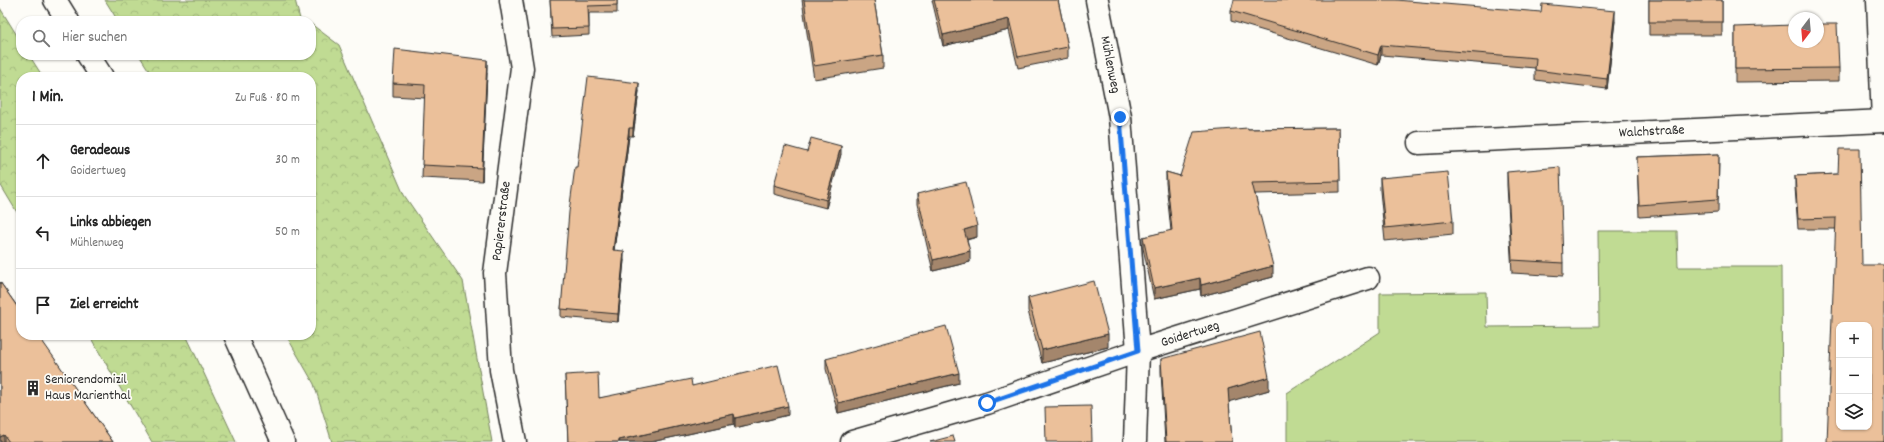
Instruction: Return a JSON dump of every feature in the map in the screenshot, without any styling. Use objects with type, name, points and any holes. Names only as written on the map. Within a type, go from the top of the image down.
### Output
[{"type":"street","points":[[55,0],[65,16]]},
{"type":"street","name":"Papiererstraße","points":[[511,0],[522,68],[495,273],[501,370],[514,442]]},
{"type":"street","name":"Mühlenweg","points":[[1097,0],[1120,117],[1138,351],[1135,442]]},
{"type":"street","points":[[1878,0],[1883,121]]},
{"type":"street","points":[[91,60],[99,72]]},
{"type":"street","name":"Walchstraße","points":[[1419,143],[1883,121]]},
{"type":"street","name":"Goidertweg","points":[[852,442],[987,403],[1138,351],[1368,278]]},
{"type":"street","points":[[237,340],[283,442]]},
{"type":"green space","points":[[105,0],[295,0],[299,16],[115,16]]},
{"type":"green space","points":[[0,8],[16,34],[16,60],[32,60],[40,72],[16,72],[16,211],[0,184]]},
{"type":"green space","points":[[316,28],[339,45],[404,195],[463,281],[492,442],[332,442],[314,384],[289,340],[316,340],[316,72],[150,72],[142,60],[316,60]]},
{"type":"green space","points":[[1598,231],[1677,231],[1678,267],[1781,267],[1782,442],[1287,442],[1287,393],[1380,332],[1380,293],[1486,292],[1487,327],[1599,326]]},
{"type":"green space","points":[[92,340],[188,340],[236,442],[152,442]]},
{"type":"building","points":[[550,0],[617,0],[617,5],[588,6],[589,28],[552,29]]},
{"type":"building","points":[[804,0],[874,0],[883,55],[814,66]]},
{"type":"building","points":[[934,0],[1058,0],[1068,47],[1018,57],[1009,19],[943,35]]},
{"type":"building","points":[[1234,0],[1396,0],[1541,12],[1542,4],[1615,11],[1607,79],[1535,70],[1536,58],[1381,45],[1378,55],[1231,11]]},
{"type":"building","points":[[1649,0],[1722,0],[1722,22],[1649,22]]},
{"type":"building","points":[[1824,24],[1837,24],[1839,68],[1735,69],[1735,27],[1788,25],[1788,48],[1824,48]]},
{"type":"building","points":[[395,49],[487,60],[482,168],[422,165],[425,85],[393,83]]},
{"type":"building","points":[[588,77],[639,83],[633,128],[629,128],[613,250],[624,251],[618,314],[561,309],[569,212],[575,167],[577,167]]},
{"type":"building","points":[[1248,128],[1339,128],[1340,181],[1252,183],[1273,266],[1201,285],[1200,278],[1154,288],[1143,237],[1172,230],[1166,172],[1180,176],[1194,132]]},
{"type":"building","points":[[811,138],[841,146],[826,200],[774,185],[785,146],[807,152]]},
{"type":"building","points":[[1839,149],[1860,149],[1862,265],[1884,265],[1884,442],[1827,442],[1836,218],[1798,219],[1795,176],[1838,174]]},
{"type":"building","points":[[1719,154],[1718,199],[1639,205],[1637,157]]},
{"type":"building","points":[[1560,167],[1563,263],[1512,260],[1507,172]]},
{"type":"building","points":[[1448,172],[1453,221],[1385,228],[1380,178]]},
{"type":"building","points":[[966,182],[977,226],[964,230],[970,251],[933,260],[917,194]]},
{"type":"building","points":[[1094,281],[1108,334],[1042,350],[1028,298]]},
{"type":"building","name":"Seniorendomizil Haus Marienthal","points":[[0,282],[16,305],[16,340],[42,340],[113,442],[9,442],[4,435],[0,437]]},
{"type":"building","points":[[946,326],[959,373],[838,403],[826,359]]},
{"type":"building","points":[[1260,332],[1269,377],[1228,389],[1232,442],[1166,442],[1161,359]]},
{"type":"building","points":[[778,365],[788,406],[735,418],[734,414],[619,440],[619,442],[568,442],[565,375],[598,373],[599,398],[691,379],[692,386]]},
{"type":"building","points":[[1091,406],[1092,442],[1046,442],[1045,407]]},
{"type":"building","points":[[953,436],[955,442],[930,442]]},
{"type":"place","name":"Seniorendomizil Haus Marienthal","points":[[33,388]]},
{"type":"route","points":[[987,403],[1138,351],[1120,117]]}]
